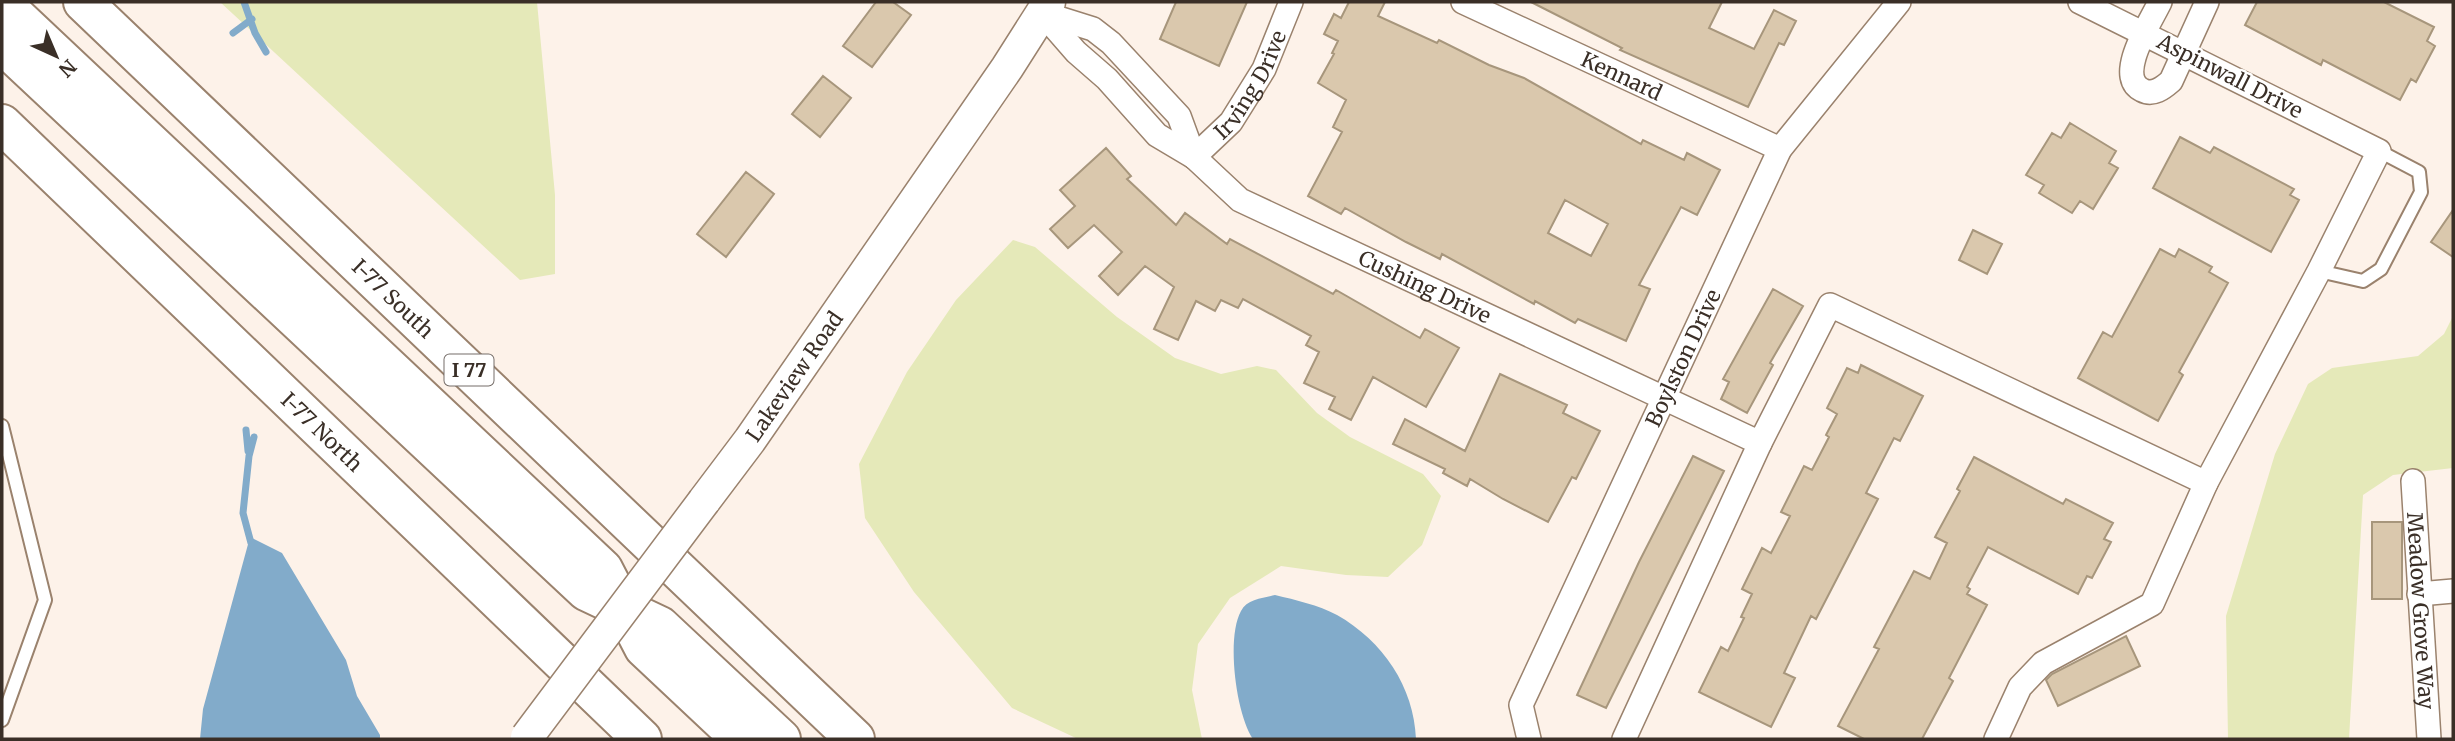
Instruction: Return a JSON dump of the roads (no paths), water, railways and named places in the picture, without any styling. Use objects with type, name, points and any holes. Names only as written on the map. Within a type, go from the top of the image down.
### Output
[{"type":"highway","name":"I-77 South","points":[[83,2],[855,739]]},
{"type":"highway","points":[[2,3],[546,535]]},
{"type":"highway","points":[[2,44],[546,535],[603,569],[624,609],[660,626],[741,739]]},
{"type":"highway","name":"I-77 North","points":[[2,124],[642,739]]},
{"type":"highway","points":[[701,683],[781,739]]},
{"type":"main road","name":"Lakeview Road","points":[[526,738],[766,418],[1007,68],[1045,7]]},
{"type":"street","name":"Irving Drive","points":[[1194,157],[1231,122],[1264,69],[1291,2]]},
{"type":"street","name":"Kennard","points":[[1464,2],[1780,149]]},
{"type":"street","name":"Boylston Drive","points":[[1529,739],[1521,705],[1780,149],[1899,2]]},
{"type":"street","name":"Aspinwall Drive","points":[[2080,2],[2379,151]]},
{"type":"street","points":[[2160,2],[2132,61],[2130,76],[2136,88],[2147,93],[2161,90],[2171,81],[2207,2]]},
{"type":"street","name":"Cushing Drive","points":[[1045,7],[1093,29],[1111,43],[1179,116],[1194,157],[1240,200],[1760,443]]},
{"type":"street","points":[[1996,739],[2020,687],[2042,663],[2152,604],[2206,483],[2319,271],[2379,151]]},
{"type":"street","points":[[1623,739],[1760,443],[1830,305],[2206,483]]},
{"type":"street","name":"Meadow Grove Way","points":[[2413,481],[2429,739]]},
{"type":"street","points":[[2419,594],[2453,591]]},
{"type":"lane","points":[[2319,271],[2363,281],[2381,269],[2421,192],[2419,172],[2379,151]]},
{"type":"lane","points":[[2,426],[45,600],[2,720]]},
{"type":"water","points":[[250,537],[282,553],[346,660],[357,696],[380,739],[200,739],[203,709]]},
{"type":"water","points":[[1275,595],[1330,611],[1354,626],[1382,652],[1393,667],[1409,701],[1416,739],[1253,739],[1238,695],[1234,639],[1244,607],[1256,600]]},
{"type":"waterway","points":[[244,2],[255,33],[266,52]]},
{"type":"waterway","points":[[233,33],[252,19]]},
{"type":"waterway","points":[[246,430],[248,451]]},
{"type":"waterway","points":[[251,543],[243,513],[249,456],[254,437]]}]
